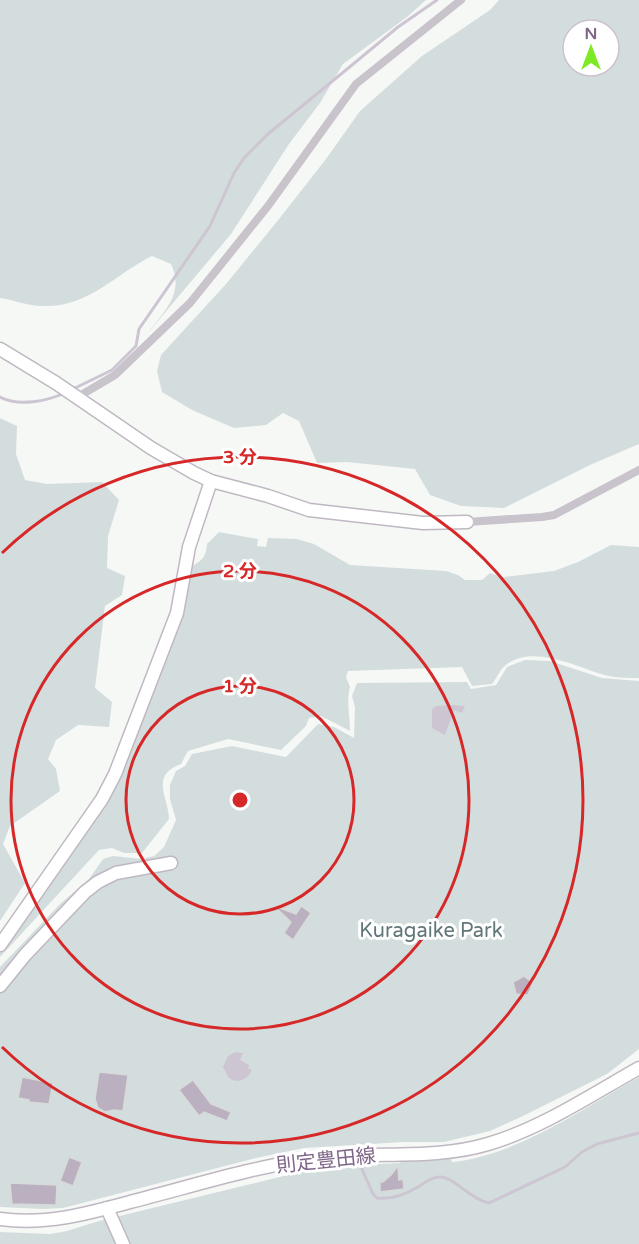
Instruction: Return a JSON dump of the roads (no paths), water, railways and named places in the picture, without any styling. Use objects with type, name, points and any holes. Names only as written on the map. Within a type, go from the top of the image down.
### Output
[{"type":"street","points":[[70,394],[115,375],[190,303],[268,206],[356,84],[461,0]]},
{"type":"street","points":[[0,349],[151,448],[194,473],[211,481],[309,510],[423,523],[542,518],[554,515],[639,470]]},
{"type":"street","points":[[0,945],[102,799],[115,774],[177,613],[189,547],[211,481]]},
{"type":"street","points":[[0,986],[85,892],[98,882],[116,873],[171,862]]},
{"type":"street","name":"則定豊田線","points":[[0,1219],[42,1221],[65,1219],[276,1165],[305,1160],[465,1150],[528,1128],[639,1068]]},
{"type":"street","points":[[107,1208],[123,1244]]},
{"type":"waterway","points":[[71,390],[112,370],[136,346],[139,329],[210,226],[234,173],[244,158],[268,134],[398,27],[437,0]]},
{"type":"waterway","points":[[0,397],[16,402],[33,402],[65,393]]},
{"type":"waterway","points":[[362,1169],[377,1198],[399,1196],[439,1177],[450,1180],[475,1197],[489,1203],[565,1167],[582,1152],[597,1144],[639,1133]]},
{"type":"park label","name":"Kuragaike Park","points":[[431,931]]}]
